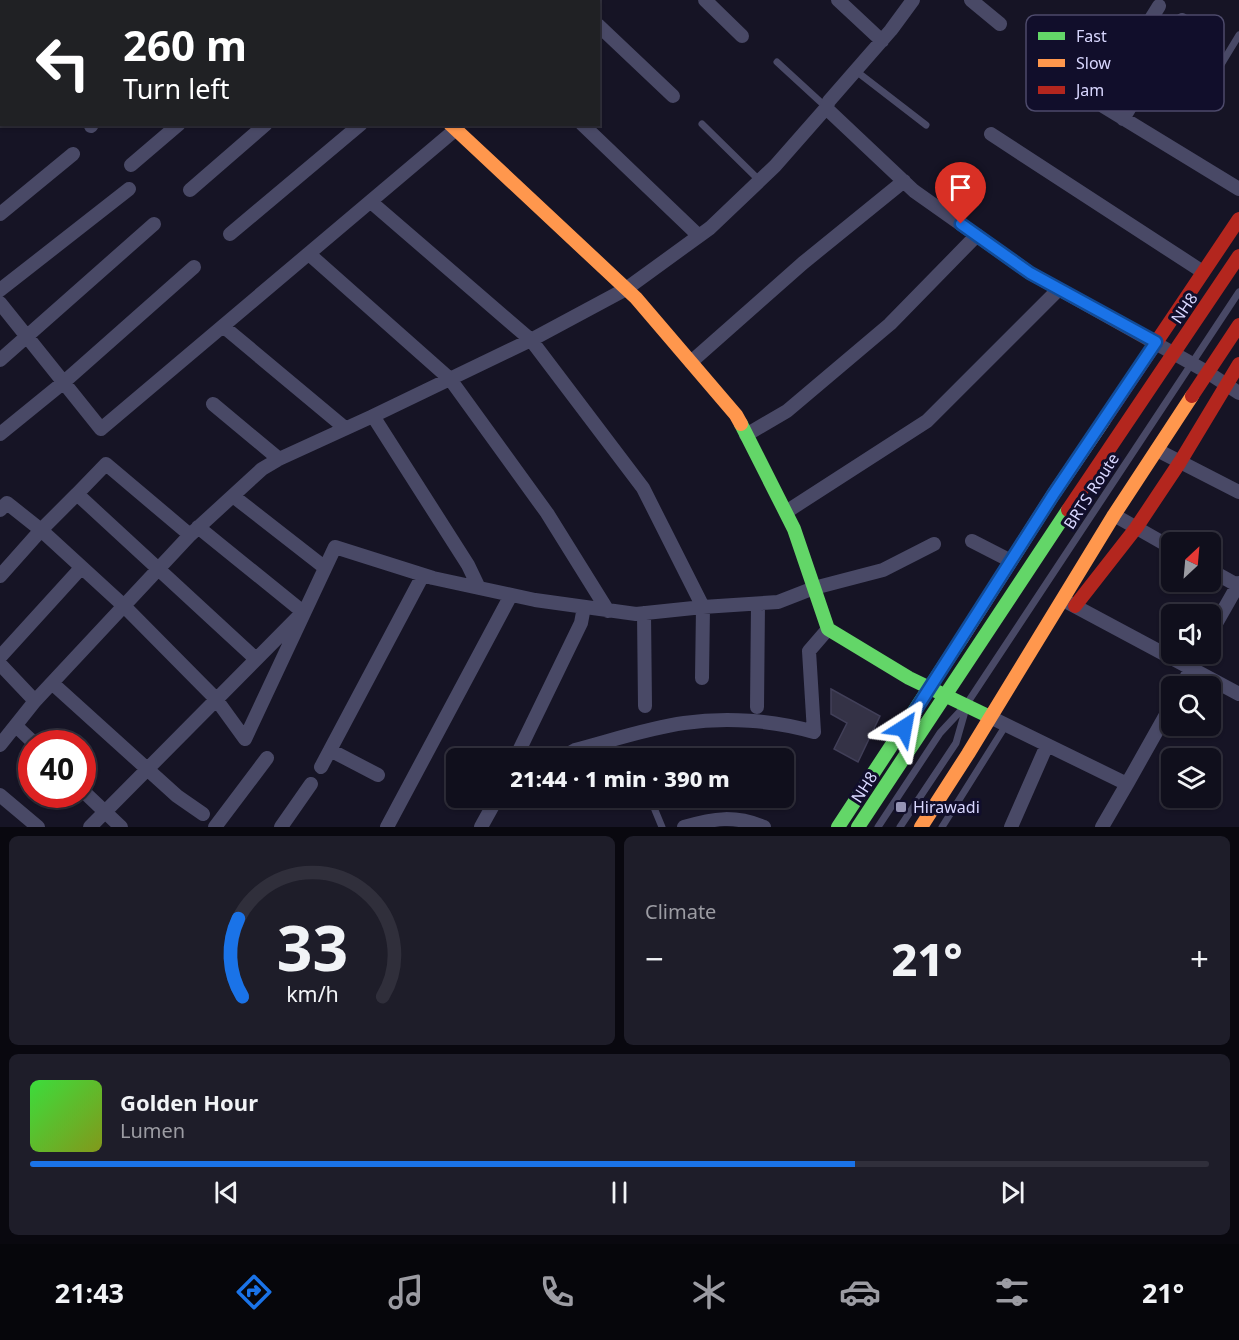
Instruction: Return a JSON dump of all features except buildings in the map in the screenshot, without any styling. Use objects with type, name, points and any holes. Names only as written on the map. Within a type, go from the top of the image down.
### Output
[{"type":"street","points":[[705,0],[742,36]]},
{"type":"street","points":[[838,0],[882,41]]},
{"type":"street","points":[[0,745],[35,701],[194,531],[262,469],[531,340],[626,290],[710,228],[760,181],[826,108],[829,101],[882,41],[913,0]]},
{"type":"street","points":[[971,0],[1000,24]]},
{"type":"street","points":[[1153,15],[1159,6]]},
{"type":"street","points":[[600,27],[674,96]]},
{"type":"street","points":[[826,108],[914,191],[1030,273],[1174,352],[1239,393]]},
{"type":"street","points":[[1111,111],[1239,189]]},
{"type":"street","points":[[1123,119],[1128,111]]},
{"type":"street","points":[[131,165],[176,126]]},
{"type":"street","points":[[190,190],[264,126]]},
{"type":"street","points":[[230,234],[359,126]]},
{"type":"street","points":[[584,126],[699,236]]},
{"type":"street","points":[[0,303],[101,429],[371,202],[453,127],[626,290],[736,415],[794,529],[828,629],[909,678],[1127,784]]},
{"type":"street","points":[[991,134],[1203,272]]},
{"type":"street","points":[[0,214],[73,154]]},
{"type":"street","points":[[691,362],[803,263],[904,181]]},
{"type":"street","points":[[0,290],[129,189]]},
{"type":"street","points":[[371,202],[531,340],[643,488],[704,607],[702,678]]},
{"type":"street","points":[[838,827],[1053,495],[1239,219]]},
{"type":"street","points":[[0,360],[154,224]]},
{"type":"street","points":[[746,435],[787,411],[890,324],[977,235]]},
{"type":"street","points":[[309,254],[450,379],[547,513],[608,610]]},
{"type":"street","name":"NH8","points":[[858,827],[944,694],[1239,256]]},
{"type":"street","points":[[0,434],[64,382],[194,267]]},
{"type":"street","points":[[786,512],[927,421],[1059,289]]},
{"type":"street","points":[[921,827],[1114,515],[1239,325]]},
{"type":"street","points":[[224,327],[345,428]]},
{"type":"street","points":[[1075,606],[1136,528],[1180,462],[1239,364]]},
{"type":"street","points":[[213,404],[279,459]]},
{"type":"street","points":[[373,416],[468,565],[479,588]]},
{"type":"street","points":[[1156,450],[1239,492]]},
{"type":"street","points":[[0,576],[41,530],[106,464],[303,612]]},
{"type":"street","points":[[77,494],[256,659]]},
{"type":"street","points":[[233,496],[324,567]]},
{"type":"street","points":[[0,510],[7,503],[41,530],[124,606],[216,699],[245,739],[335,547],[423,575],[479,588],[636,614],[778,602],[814,588],[883,570],[934,544]]},
{"type":"street","points":[[1114,515],[1161,542]]},
{"type":"street","points":[[972,541],[1011,561]]},
{"type":"street","points":[[0,657],[81,568]]},
{"type":"street","points":[[321,767],[423,575]]},
{"type":"street","points":[[1221,576],[1239,585],[1221,615]]},
{"type":"street","points":[[392,825],[511,595]]},
{"type":"street","points":[[1062,599],[1239,694]]},
{"type":"street","points":[[758,604],[758,707]]},
{"type":"street","points":[[521,748],[581,623],[584,607]]},
{"type":"street","points":[[90,827],[303,612]]},
{"type":"street","points":[[644,613],[645,706]]},
{"type":"street","points":[[583,748],[684,723],[738,720],[814,732],[809,651],[828,629]]},
{"type":"street","points":[[0,664],[35,701]]},
{"type":"street","points":[[1187,676],[1194,664]]},
{"type":"street","points":[[52,683],[177,796],[203,814]]},
{"type":"street","points":[[1108,825],[1127,784],[1161,724]]},
{"type":"street","points":[[16,726],[20,730]]},
{"type":"street","points":[[1011,827],[1047,745]]},
{"type":"street","points":[[330,750],[378,775]]},
{"type":"street","points":[[215,827],[267,758]]},
{"type":"street","points":[[281,827],[311,784]]},
{"type":"street","points":[[0,795],[38,827]]},
{"type":"street","points":[[96,804],[121,827]]},
{"type":"street","points":[[481,827],[491,808]]},
{"type":"street","points":[[684,827],[705,821],[732,818],[764,827]]},
{"type":"lane","points":[[1224,60],[1239,35]]},
{"type":"lane","points":[[777,62],[826,108]]},
{"type":"lane","points":[[856,71],[926,124]]},
{"type":"lane","points":[[702,124],[760,181]]},
{"type":"lane","name":"BRTS Route","points":[[966,705],[1239,292]]},
{"type":"lane","points":[[878,827],[940,732],[966,705]]},
{"type":"lane","points":[[900,827],[956,743],[966,705]]},
{"type":"lane","points":[[942,827],[1007,725]]},
{"type":"lane","points":[[654,808],[662,827]]},
{"type":"traffic: fast","points":[[741,424],[794,529],[828,629],[909,678],[990,717]]},
{"type":"traffic: fast","points":[[858,827],[1068,510]]},
{"type":"traffic: fast","points":[[838,827],[962,638]]},
{"type":"traffic: slow","points":[[452,126],[636,298],[736,415],[741,424]]},
{"type":"traffic: slow","points":[[921,827],[1114,515],[1192,396]]},
{"type":"traffic: slow","points":[[962,638],[1104,420]]},
{"type":"traffic: jam","points":[[1104,420],[1239,219]]},
{"type":"traffic: jam","points":[[1068,510],[1239,256]]},
{"type":"traffic: jam","points":[[1192,396],[1239,325]]},
{"type":"traffic: jam","points":[[1075,606],[1136,528],[1180,462],[1239,364]]},
{"type":"place","name":"Hirawadi","points":[[901,807]]},
{"type":"route","points":[[904,728],[1053,495],[1156,342],[1030,273],[961,224]]}]
